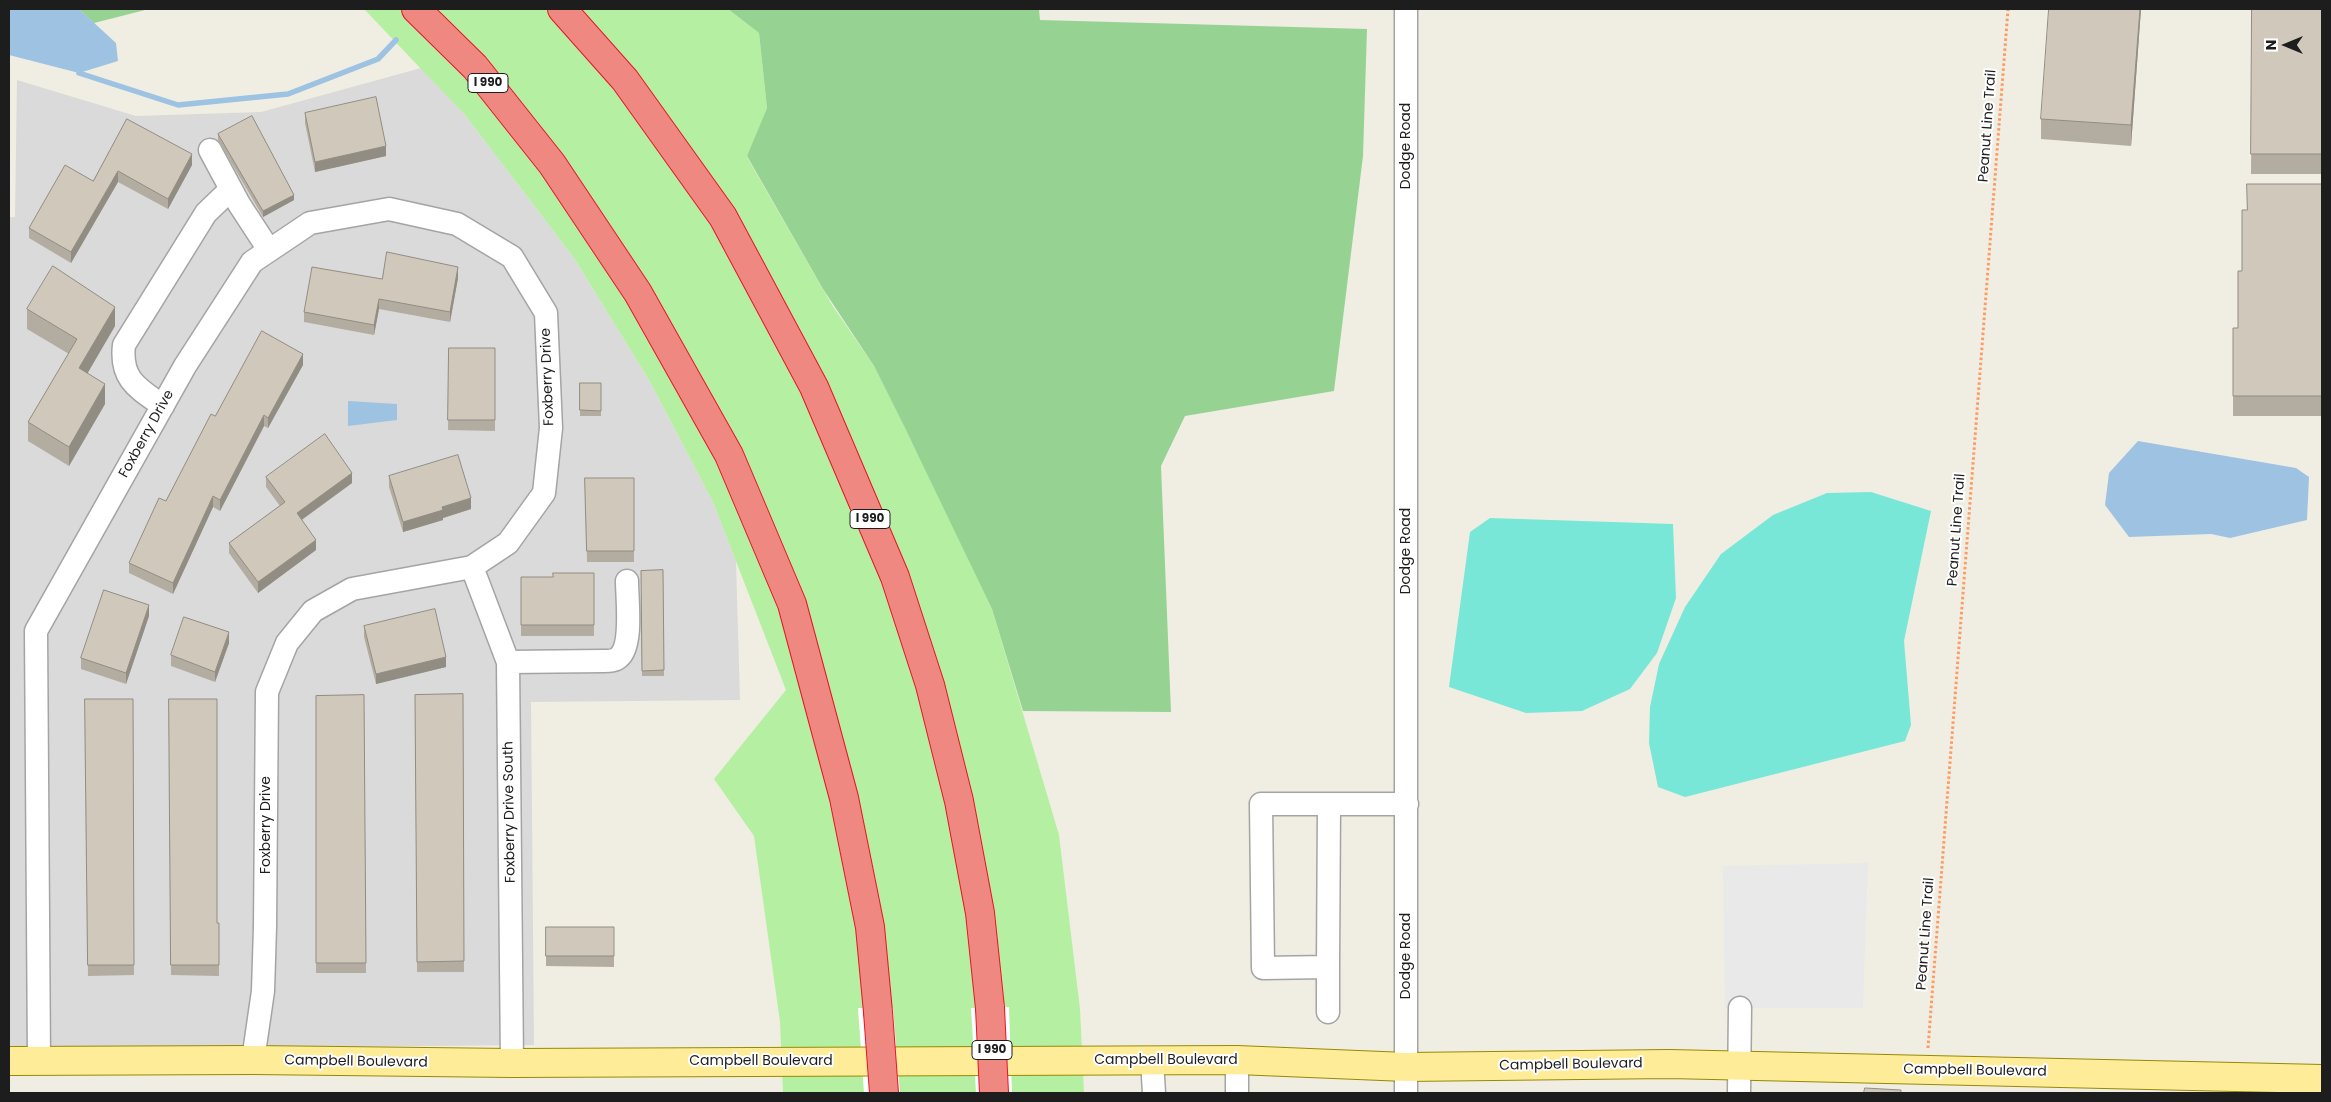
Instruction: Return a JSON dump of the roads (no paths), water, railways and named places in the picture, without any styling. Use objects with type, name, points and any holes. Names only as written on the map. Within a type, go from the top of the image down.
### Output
[{"type":"highway","name":"I 990","points":[[416,9],[475,67],[552,164],[638,293],[729,455],[792,604],[844,798],[870,927],[884,1093]]},
{"type":"highway","name":"I 990","points":[[562,9],[625,80],[723,216],[814,386],[895,577],[930,685],[966,838],[980,913],[990,1008],[994,1093]]},
{"type":"main road","name":"Campbell Boulevard","points":[[9,1062],[252,1060],[512,1063],[1237,1060],[1406,1066],[1669,1064],[2322,1079]]},
{"type":"street","name":"Dodge Road","points":[[1406,9],[1406,1093]]},
{"type":"street","points":[[210,150],[231,189],[269,250]]},
{"type":"street","points":[[162,406],[141,391],[127,374],[122,362],[124,345],[206,212],[231,189]]},
{"type":"street","name":"Foxberry Drive","points":[[39,1061],[36,631],[185,366],[252,262],[310,223],[389,209],[457,224],[512,257],[546,313],[551,428],[544,493],[508,543],[472,567],[352,589],[313,611],[287,643],[267,692],[263,991],[252,1060]]},
{"type":"street","name":"Foxberry Drive South","points":[[472,567],[508,662],[512,1063]]},
{"type":"street","points":[[508,662],[604,662],[617,659],[623,653],[628,642],[627,581]]},
{"type":"street","points":[[1328,968],[1262,968],[1261,804],[1407,804]]},
{"type":"street","points":[[1328,1012],[1329,804]]},
{"type":"street","points":[[1739,1093],[1740,1008]]},
{"type":"street","points":[[1152,1060],[1154,1093]]},
{"type":"street","points":[[1237,1060],[1237,1093]]},
{"type":"waterway","points":[[79,73],[178,105],[288,94],[378,59],[396,40]]}]
